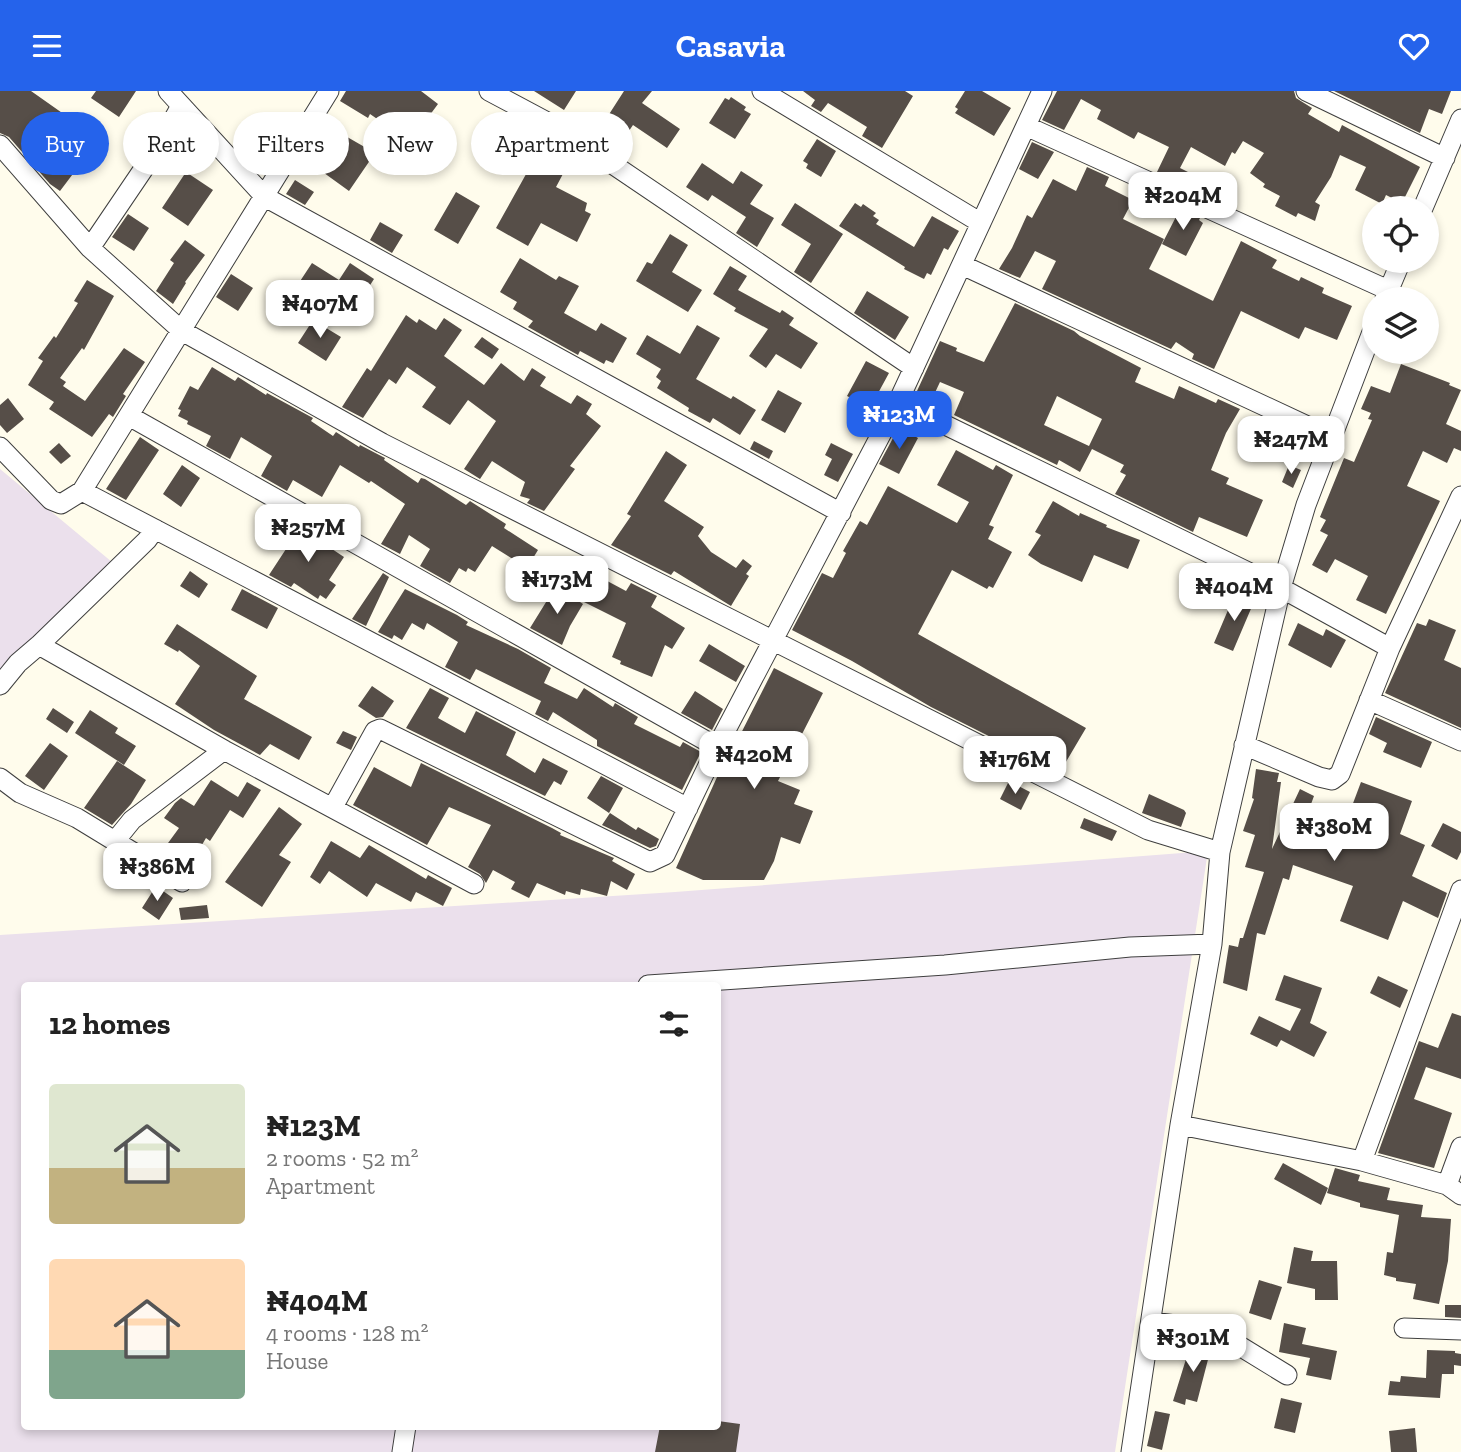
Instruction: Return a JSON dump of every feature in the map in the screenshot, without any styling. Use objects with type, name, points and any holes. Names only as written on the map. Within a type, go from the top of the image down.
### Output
[{"type":"street","points":[[167,91],[265,197],[841,513]]},
{"type":"street","points":[[0,447],[51,500],[61,504],[82,491],[329,91]]},
{"type":"street","points":[[489,91],[562,130],[914,368]]},
{"type":"street","points":[[762,91],[981,223]]},
{"type":"street","points":[[332,807],[375,731],[380,729],[650,862],[665,855],[717,747],[898,402],[1042,91]]},
{"type":"street","points":[[1306,91],[1445,158]]},
{"type":"street","points":[[90,248],[155,152],[181,106]]},
{"type":"street","points":[[1428,196],[1461,119]]},
{"type":"street","points":[[1026,126],[1370,287]]},
{"type":"street","points":[[0,145],[90,248],[182,331],[382,443],[1148,830],[1220,852]]},
{"type":"street","points":[[962,265],[1331,437]]},
{"type":"street","points":[[1131,1452],[1180,1125],[1212,944],[1220,852],[1281,588],[1306,505],[1362,358]]},
{"type":"street","points":[[898,402],[1281,588],[1390,648]]},
{"type":"street","points":[[129,416],[717,747]]},
{"type":"street","points":[[82,491],[688,808]]},
{"type":"street","points":[[1244,745],[1319,778],[1332,780],[1340,774],[1390,648],[1461,496]]},
{"type":"street","points":[[0,685],[18,663],[147,540],[155,529]]},
{"type":"street","points":[[39,645],[224,750],[474,884]]},
{"type":"street","points":[[1369,700],[1461,741]]},
{"type":"street","points":[[115,841],[132,820],[224,750]]},
{"type":"street","points":[[0,778],[20,793],[77,818],[181,882]]},
{"type":"street","points":[[1362,1161],[1461,890]]},
{"type":"street","points":[[693,982],[945,965],[1130,947],[1212,944]]},
{"type":"street","points":[[1180,1125],[1362,1161],[1454,1190],[1461,1147]]},
{"type":"street","points":[[1150,1322],[1184,1326],[1225,1337],[1287,1375]]},
{"type":"street","points":[[1404,1328],[1461,1330]]},
{"type":"street","points":[[402,1452],[405,1430]]},
{"type":"shaded area","points":[[0,469],[124,572],[0,682]]},
{"type":"shaded area","points":[[1208,851],[1115,1452],[0,1452],[0,935],[675,892]]},
{"type":"building","points":[[0,91],[31,91],[61,112],[21,112],[21,151],[9,137],[0,133]]},
{"type":"building","points":[[96,91],[136,91],[119,117],[91,98]]},
{"type":"building","points":[[346,91],[421,91],[438,104],[432,112],[363,112],[363,115],[340,101]]},
{"type":"building","points":[[534,91],[576,91],[564,110]]},
{"type":"building","points":[[624,91],[652,91],[642,103],[680,129],[667,148],[633,125],[633,112],[610,112]]},
{"type":"building","points":[[803,91],[905,91],[913,96],[882,148],[862,136],[867,127],[828,103],[821,112],[811,106],[815,100]]},
{"type":"building","points":[[965,91],[982,91],[1011,108],[994,136],[955,113],[958,109],[955,107]]},
{"type":"building","points":[[1057,91],[1294,91],[1296,98],[1312,108],[1308,114],[1339,132],[1342,125],[1420,167],[1406,196],[1367,196],[1355,190],[1366,167],[1340,155],[1331,177],[1315,202],[1320,205],[1315,221],[1298,213],[1296,217],[1275,206],[1280,196],[1263,187],[1265,184],[1250,173],[1264,153],[1243,141],[1235,154],[1232,152],[1225,166],[1191,147],[1180,168],[1210,183],[1204,193],[1157,172],[1169,147],[1138,132],[1134,139],[1097,119],[1101,110],[1081,99],[1064,130],[1042,120]]},
{"type":"building","points":[[1334,91],[1451,91],[1442,114],[1429,109],[1420,133]]},
{"type":"building","points":[[731,97],[751,114],[735,139],[709,123],[725,98],[729,100]]},
{"type":"building","points":[[349,138],[363,146],[363,171],[349,191],[327,175],[349,175]]},
{"type":"building","points":[[817,139],[836,151],[821,177],[806,168],[808,164],[803,161]]},
{"type":"building","points":[[1032,142],[1054,152],[1038,179],[1019,169]]},
{"type":"building","points":[[702,163],[733,184],[741,171],[763,185],[750,204],[774,218],[757,247],[736,233],[746,217],[712,195],[708,201],[686,187]]},
{"type":"building","points":[[1087,167],[1109,177],[1105,186],[1133,200],[1123,219],[1164,239],[1149,269],[1213,301],[1241,241],[1277,260],[1272,268],[1299,281],[1301,277],[1324,288],[1322,293],[1352,306],[1337,340],[1305,327],[1299,339],[1241,311],[1214,369],[1192,359],[1194,354],[1176,342],[1171,349],[1042,289],[1056,261],[1035,251],[1020,278],[999,269],[1027,215],[1032,218],[1053,179],[1076,191]]},
{"type":"building","points":[[42,175],[72,175],[60,191]]},
{"type":"building","points":[[184,175],[190,175],[213,190],[188,226],[162,208]]},
{"type":"building","points":[[526,175],[562,175],[556,187],[587,203],[585,211],[591,214],[577,242],[541,223],[528,246],[496,228]]},
{"type":"building","points":[[295,180],[314,192],[305,205],[286,194]]},
{"type":"building","points":[[456,192],[480,206],[458,244],[434,230]]},
{"type":"building","points":[[795,203],[843,234],[811,283],[794,272],[811,244],[781,225]]},
{"type":"building","points":[[855,203],[861,207],[863,204],[876,213],[873,216],[879,220],[876,224],[914,247],[932,216],[959,231],[948,250],[944,248],[931,275],[927,273],[924,279],[839,226]]},
{"type":"building","points":[[1180,209],[1200,218],[1203,223],[1186,256],[1162,244]]},
{"type":"building","points":[[128,214],[149,228],[134,251],[112,237]]},
{"type":"building","points":[[380,222],[403,235],[392,253],[370,240]]},
{"type":"building","points":[[670,234],[688,245],[672,272],[702,290],[688,312],[636,281],[647,262],[652,264]]},
{"type":"building","points":[[185,240],[205,255],[173,304],[156,291],[174,263],[170,260]]},
{"type":"building","points":[[520,258],[556,280],[559,276],[579,286],[564,313],[596,331],[601,323],[627,338],[613,363],[606,360],[604,364],[580,351],[578,355],[528,327],[533,321],[513,309],[517,302],[500,292]]},
{"type":"building","points":[[312,263],[339,280],[350,263],[374,279],[356,307],[328,289],[310,316],[287,301]]},
{"type":"building","points":[[730,266],[747,276],[738,290],[780,313],[782,310],[794,318],[789,325],[818,343],[801,369],[776,354],[766,368],[749,356],[768,329],[734,311],[736,308],[713,294]]},
{"type":"building","points":[[231,274],[253,288],[238,311],[216,297]]},
{"type":"building","points":[[87,280],[114,296],[84,350],[82,348],[60,378],[66,382],[63,386],[85,401],[124,348],[145,362],[123,394],[126,396],[113,417],[109,414],[92,437],[49,409],[54,402],[28,385],[43,361],[38,358],[54,336],[56,338],[78,303],[74,301]]},
{"type":"building","points":[[867,291],[909,317],[895,340],[854,313]]},
{"type":"building","points":[[1015,303],[1074,331],[1141,368],[1135,382],[1174,399],[1179,386],[1216,403],[1218,399],[1240,409],[1226,433],[1211,470],[1229,478],[1226,484],[1263,500],[1247,537],[1199,517],[1193,532],[1115,494],[1126,475],[1120,472],[1124,465],[1092,449],[1080,472],[1059,460],[1057,465],[954,415],[964,392],[940,382],[932,399],[917,391],[940,341],[957,348],[956,351],[984,362]],"holes":[[[1057,396],[1102,419],[1089,446],[1044,425]]]},
{"type":"building","points":[[406,315],[417,323],[419,319],[436,330],[444,318],[462,330],[444,356],[484,385],[501,363],[524,381],[532,368],[546,377],[540,386],[571,404],[577,395],[592,404],[586,414],[601,426],[570,466],[575,469],[544,511],[527,503],[530,499],[520,496],[525,482],[492,461],[480,479],[464,469],[496,421],[468,400],[450,425],[422,407],[436,387],[407,367],[396,384],[389,379],[363,418],[342,407],[367,368],[371,371]]},
{"type":"building","points":[[313,320],[341,337],[326,361],[298,343]]},
{"type":"building","points":[[697,325],[720,338],[696,379],[756,410],[740,435],[713,418],[710,423],[688,411],[689,408],[657,388],[661,381],[656,377],[661,369],[636,354],[647,335],[680,354]]},
{"type":"building","points":[[482,337],[499,349],[492,359],[474,347]]},
{"type":"building","points":[[866,361],[889,373],[870,408],[847,396]]},
{"type":"building","points":[[1401,364],[1461,390],[1446,424],[1461,431],[1461,451],[1454,448],[1447,463],[1423,451],[1407,486],[1440,501],[1386,614],[1356,600],[1368,576],[1335,559],[1327,573],[1312,565],[1328,535],[1320,531],[1326,520],[1320,517],[1344,458],[1354,462],[1372,420],[1368,419],[1371,413],[1361,409],[1371,386],[1390,393]]},
{"type":"building","points":[[212,367],[235,381],[238,377],[266,395],[267,393],[313,418],[311,421],[333,436],[336,432],[359,447],[360,445],[385,458],[384,460],[418,483],[421,478],[425,479],[466,505],[470,501],[506,524],[504,528],[538,550],[527,568],[492,546],[475,572],[468,568],[466,572],[459,568],[450,583],[420,566],[430,549],[409,535],[400,554],[381,544],[405,504],[371,481],[369,483],[340,465],[322,497],[293,480],[287,491],[261,476],[272,456],[241,437],[230,459],[206,446],[211,436],[187,424],[188,421],[178,416],[181,410],[178,409],[190,386],[198,390]]},
{"type":"building","points":[[778,390],[802,403],[785,433],[761,420]]},
{"type":"building","points":[[8,398],[24,419],[7,433],[0,425],[0,405]]},
{"type":"building","points":[[899,427],[918,438],[899,474],[879,464]]},
{"type":"building","points":[[140,437],[159,450],[126,500],[106,489]]},
{"type":"building","points":[[754,441],[773,451],[769,459],[750,449]]},
{"type":"building","points":[[59,443],[71,456],[61,464],[49,452]]},
{"type":"building","points":[[831,443],[853,454],[838,482],[824,475],[832,459],[825,455]]},
{"type":"building","points":[[956,450],[993,470],[996,465],[1013,475],[989,525],[994,527],[988,539],[1012,552],[993,588],[989,586],[987,589],[952,570],[918,634],[1086,728],[1060,772],[931,707],[792,630],[822,573],[833,578],[846,553],[843,551],[860,521],[867,525],[888,486],[957,523],[969,502],[937,485]]},
{"type":"building","points":[[666,451],[687,465],[664,501],[704,527],[698,536],[711,552],[736,568],[743,559],[752,566],[731,606],[674,571],[671,575],[611,545],[631,516],[627,514]]},
{"type":"building","points":[[182,465],[200,478],[181,507],[163,494]]},
{"type":"building","points":[[1289,465],[1301,470],[1293,488],[1282,482]]},
{"type":"building","points":[[1053,501],[1079,516],[1080,513],[1140,540],[1128,569],[1094,555],[1082,582],[1041,564],[1028,555],[1041,535],[1035,532]]},
{"type":"building","points":[[297,525],[322,539],[320,541],[344,557],[329,580],[336,585],[326,599],[320,595],[318,599],[294,583],[291,587],[269,575],[286,549],[283,547]]},
{"type":"building","points":[[1187,569],[1198,572],[1196,581],[1211,587],[1206,602],[1180,596]]},
{"type":"building","points":[[190,571],[208,584],[199,598],[180,586]]},
{"type":"building","points":[[383,573],[389,577],[366,626],[352,619]]},
{"type":"building","points":[[596,575],[626,591],[631,583],[657,596],[651,607],[685,628],[672,649],[665,645],[652,677],[620,664],[621,661],[612,657],[626,623],[582,601]]},
{"type":"building","points":[[556,586],[583,604],[562,645],[530,628]]},
{"type":"building","points":[[242,589],[278,608],[267,629],[231,610]]},
{"type":"building","points":[[405,589],[457,615],[468,622],[466,625],[551,668],[544,683],[577,699],[584,688],[613,707],[615,703],[638,717],[634,724],[680,747],[683,742],[701,752],[682,790],[597,746],[597,740],[553,712],[548,721],[535,714],[541,701],[476,669],[470,680],[445,667],[458,642],[427,623],[424,630],[412,623],[402,640],[394,635],[392,639],[378,632]]},
{"type":"building","points":[[1234,596],[1253,604],[1233,651],[1214,643]]},
{"type":"building","points":[[1429,619],[1456,630],[1444,660],[1461,668],[1461,728],[1385,693],[1417,623],[1426,626]]},
{"type":"building","points":[[1298,623],[1323,636],[1326,629],[1346,640],[1331,668],[1288,645]]},
{"type":"building","points":[[177,624],[257,676],[244,699],[312,737],[299,760],[270,744],[260,755],[214,730],[175,704],[200,666],[179,650],[178,652],[164,644]]},
{"type":"building","points":[[709,644],[745,666],[736,682],[699,661]]},
{"type":"building","points":[[774,668],[823,693],[778,781],[800,790],[794,804],[813,811],[800,844],[781,837],[774,861],[764,880],[703,880],[676,868],[722,766],[724,767]]},
{"type":"building","points":[[372,686],[394,701],[383,717],[376,718],[358,706]]},
{"type":"building","points":[[430,688],[449,698],[438,718],[465,733],[476,711],[516,732],[506,755],[535,773],[543,758],[568,771],[561,785],[554,781],[545,796],[406,728]]},
{"type":"building","points":[[695,691],[723,709],[712,730],[681,713]]},
{"type":"building","points":[[53,708],[74,722],[67,733],[46,719]]},
{"type":"building","points":[[90,710],[118,728],[115,733],[136,746],[124,765],[75,733]]},
{"type":"building","points":[[1376,717],[1432,742],[1421,768],[1383,752],[1387,743],[1369,734]]},
{"type":"building","points":[[343,731],[357,737],[351,750],[336,743]]},
{"type":"building","points":[[50,743],[68,756],[44,790],[25,776]]},
{"type":"building","points":[[117,761],[146,780],[131,804],[112,825],[84,808]]},
{"type":"building","points":[[421,763],[552,828],[561,833],[560,835],[614,858],[612,861],[635,874],[627,890],[611,881],[607,896],[581,889],[580,895],[566,891],[565,895],[537,883],[529,898],[511,889],[515,882],[493,870],[486,883],[480,874],[468,867],[491,825],[449,807],[427,845],[353,805],[374,767],[411,787]]},
{"type":"building","points":[[1256,769],[1279,773],[1277,782],[1281,782],[1272,849],[1300,789],[1314,796],[1300,834],[1322,842],[1329,823],[1336,826],[1341,812],[1349,814],[1361,782],[1412,801],[1400,834],[1425,845],[1412,876],[1447,893],[1438,918],[1403,901],[1388,940],[1340,921],[1353,886],[1293,865],[1289,880],[1283,878],[1265,935],[1257,933],[1247,991],[1223,983],[1229,945],[1238,947],[1240,938],[1243,938],[1264,872],[1245,867],[1255,835],[1243,831],[1254,799]]},
{"type":"building","points":[[601,776],[623,788],[609,813],[587,798]]},
{"type":"building","points":[[211,780],[238,797],[247,782],[261,790],[243,818],[230,810],[210,841],[206,838],[196,855],[184,848],[174,863],[160,854],[179,828],[164,818],[181,798],[194,806]]},
{"type":"building","points":[[1009,781],[1030,792],[1021,810],[1000,799]]},
{"type":"building","points":[[1149,794],[1184,810],[1186,813],[1181,827],[1142,813]]},
{"type":"building","points":[[279,807],[302,824],[279,855],[291,862],[262,907],[225,882]]},
{"type":"building","points":[[610,813],[636,830],[638,827],[659,839],[656,846],[650,848],[602,825]]},
{"type":"building","points":[[1084,818],[1117,831],[1112,841],[1080,828]]},
{"type":"building","points":[[1443,823],[1461,832],[1461,852],[1457,860],[1431,846]]},
{"type":"building","points":[[331,841],[360,858],[369,845],[426,879],[428,875],[452,888],[443,906],[416,892],[411,902],[376,883],[367,897],[329,871],[320,884],[310,877]]},
{"type":"building","points":[[156,886],[173,898],[159,920],[142,908]]},
{"type":"building","points":[[207,905],[209,918],[181,920],[179,908]]},
{"type":"building","points":[[1284,975],[1322,988],[1310,1023],[1327,1032],[1314,1057],[1281,1040],[1277,1047],[1250,1034],[1259,1016],[1290,1031],[1301,1009],[1275,1000]]},
{"type":"building","points":[[1378,976],[1408,990],[1400,1008],[1370,993]]},
{"type":"building","points":[[1452,1013],[1461,1016],[1461,1079],[1426,1067],[1414,1099],[1452,1113],[1434,1168],[1378,1153],[1419,1041],[1438,1048]]},
{"type":"building","points":[[1283,1163],[1328,1188],[1321,1205],[1274,1179]]},
{"type":"building","points":[[1335,1168],[1360,1175],[1358,1181],[1390,1188],[1387,1200],[1423,1205],[1421,1217],[1451,1219],[1448,1261],[1439,1304],[1413,1299],[1416,1284],[1396,1281],[1396,1278],[1384,1275],[1387,1252],[1393,1253],[1399,1215],[1360,1207],[1360,1203],[1327,1193]]},
{"type":"building","points":[[1294,1247],[1313,1251],[1311,1261],[1337,1261],[1338,1300],[1315,1300],[1315,1289],[1287,1283]]},
{"type":"building","points":[[1259,1280],[1282,1287],[1271,1320],[1249,1313]]},
{"type":"building","points":[[1445,1305],[1461,1305],[1461,1318],[1445,1317]]},
{"type":"building","points":[[1284,1323],[1306,1328],[1302,1344],[1337,1351],[1331,1380],[1306,1375],[1310,1358],[1279,1352]]},
{"type":"building","points":[[1191,1343],[1211,1348],[1197,1402],[1186,1399],[1185,1405],[1173,1401]]},
{"type":"building","points":[[1427,1350],[1455,1351],[1461,1354],[1461,1366],[1454,1365],[1454,1374],[1442,1374],[1440,1398],[1388,1395],[1390,1381],[1400,1382],[1401,1376],[1426,1378]]},
{"type":"building","points":[[1281,1398],[1302,1403],[1295,1433],[1274,1428]]},
{"type":"building","points":[[1155,1411],[1170,1414],[1162,1450],[1147,1446]]},
{"type":"building","points":[[721,1421],[740,1424],[736,1452],[655,1452],[659,1430],[721,1430]]},
{"type":"building","points":[[1415,1428],[1417,1452],[1391,1452],[1389,1431]]}]
